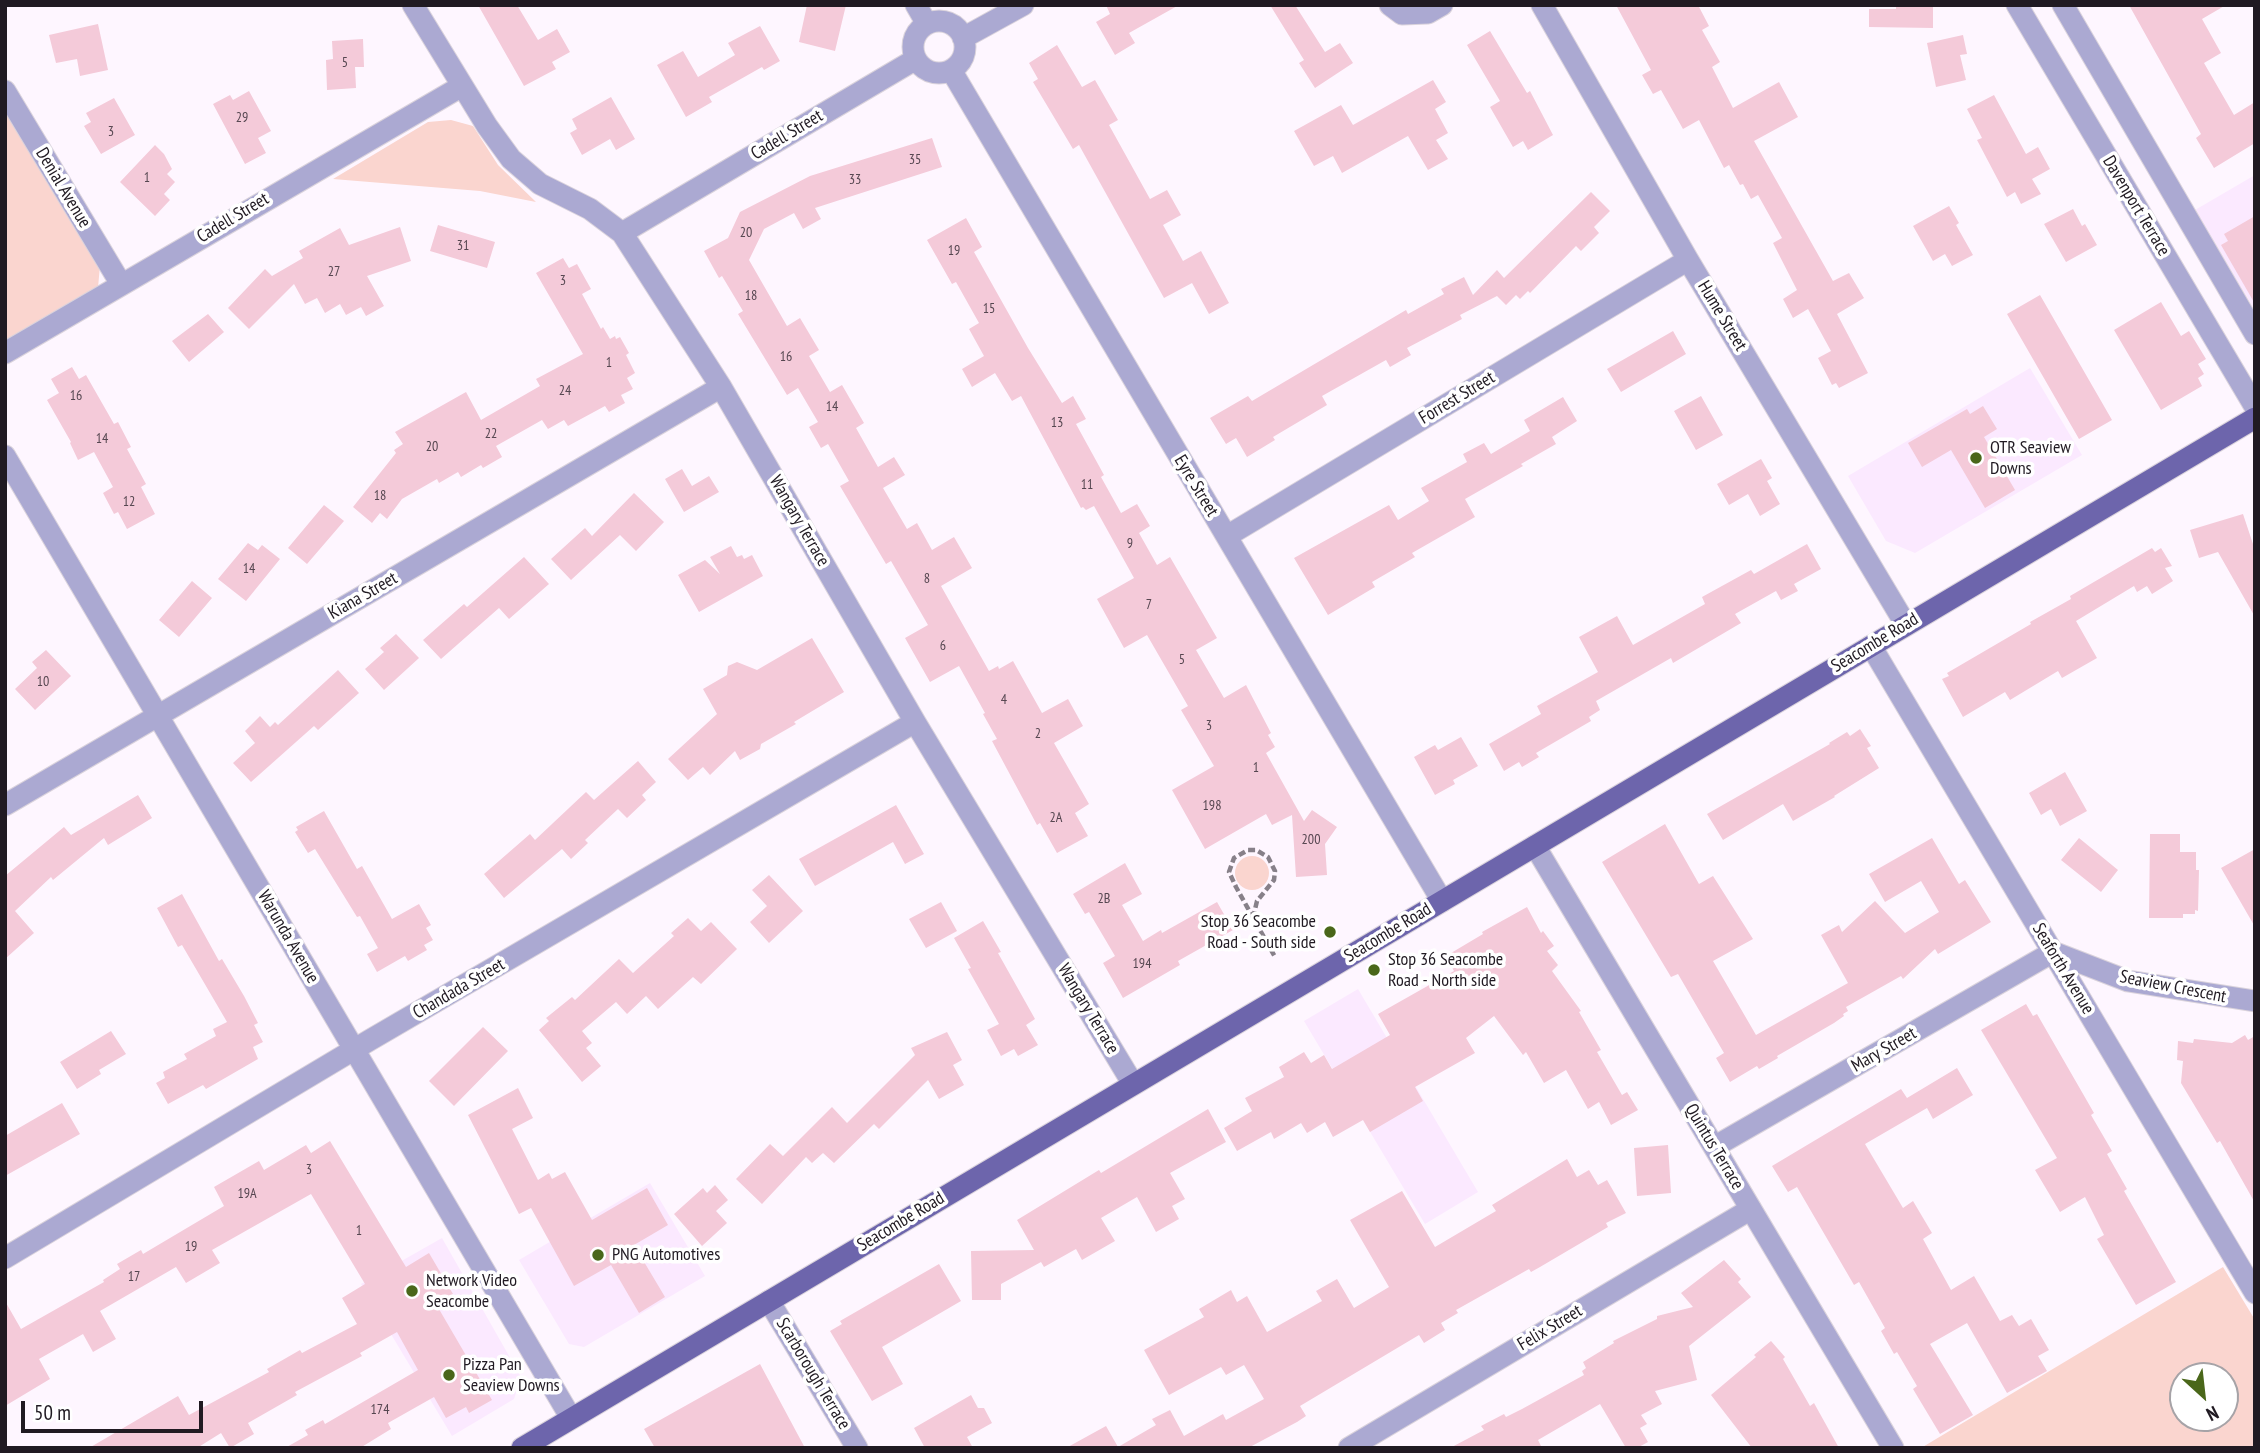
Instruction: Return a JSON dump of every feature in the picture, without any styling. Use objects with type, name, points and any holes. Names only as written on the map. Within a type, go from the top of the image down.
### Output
[{"type":"main road","name":"Seacombe Road","points":[[522,1448],[2253,419]]},
{"type":"street","name":"Wangary Terrace","points":[[413,5],[462,86],[511,159],[540,184],[590,209],[622,233],[721,387],[915,722],[1133,1084]]},
{"type":"street","points":[[916,5],[928,24]]},
{"type":"street","points":[[963,38],[1023,5]]},
{"type":"street","points":[[1390,5],[1402,14],[1428,13],[1442,5]]},
{"type":"street","name":"Hume Street","points":[[1542,5],[1688,260],[1906,625]]},
{"type":"street","name":"Davenport Terrace","points":[[2017,5],[2253,419]]},
{"type":"street","points":[[2063,5],[2255,334]]},
{"type":"street","points":[[944,22],[959,30],[965,47],[964,56],[951,70],[931,72],[922,67],[916,59],[914,39],[928,24],[944,22]]},
{"type":"street","name":"Cadell Street","points":[[622,233],[916,59]]},
{"type":"street","name":"Eyre Street","points":[[951,70],[1442,901]]},
{"type":"street","name":"Cadell Street","points":[[5,353],[462,86]]},
{"type":"street","name":"Denial Avenue","points":[[5,91],[121,285]]},
{"type":"street","name":"Forrest Street","points":[[1227,536],[1688,260]]},
{"type":"street","name":"Kiana Street","points":[[5,805],[721,387]]},
{"type":"street","name":"Warunda Avenue","points":[[5,456],[571,1418]]},
{"type":"street","name":"Seaforth Avenue","points":[[1871,646],[2255,1293]]},
{"type":"street","name":"Chandada Street","points":[[5,1258],[915,722]]},
{"type":"street","name":"Quintus Terrace","points":[[1535,845],[1893,1448]]},
{"type":"street","name":"Seaview Crescent","points":[[2053,952],[2128,981],[2255,1001]]},
{"type":"street","name":"Mary Street","points":[[1714,1147],[2053,952]]},
{"type":"street","name":"Felix Street","points":[[1349,1448],[1751,1209]]},
{"type":"street","name":"Scarborough Terrace","points":[[769,1301],[857,1448]]},
{"type":"path","points":[[1253,918],[1257,901],[1274,880],[1275,871],[1268,857],[1256,850],[1248,850],[1234,858],[1229,872],[1253,918],[1275,957]]},
{"type":"shaded area","points":[[5,106],[100,265],[98,288],[5,342]]},
{"type":"shaded area","points":[[451,120],[473,126],[498,165],[536,202],[480,191],[333,179],[428,122]]},
{"type":"shaded area","points":[[2255,175],[2255,311],[2195,210]]},
{"type":"shaded area","points":[[2030,368],[2082,455],[1915,553],[1886,541],[1848,476]]},
{"type":"shaded area","points":[[1252,856],[1264,861],[1269,873],[1264,885],[1252,890],[1240,885],[1235,873],[1240,861]]},
{"type":"shaded area","points":[[1358,989],[1478,1192],[1425,1224],[1304,1021]]},
{"type":"shaded area","points":[[650,1183],[705,1276],[584,1347],[569,1344],[519,1260]]},
{"type":"shaded area","points":[[442,1238],[521,1377],[514,1399],[452,1436],[361,1284]]},
{"type":"shaded area","points":[[2223,1267],[2255,1320],[2255,1448],[1921,1448]]},
{"type":"building","points":[[478,5],[517,5],[538,40],[557,29],[570,52],[552,62],[556,69],[524,86]]},
{"type":"building","points":[[807,5],[846,5],[835,51],[799,42]]},
{"type":"building","points":[[1106,5],[1179,5],[1129,33],[1135,43],[1115,55],[1096,22],[1110,14]]},
{"type":"building","points":[[1270,5],[1295,5],[1325,52],[1340,43],[1353,63],[1315,88],[1299,63],[1304,60]]},
{"type":"building","points":[[1616,5],[1698,5],[1709,26],[1702,30],[1720,62],[1712,67],[1733,108],[1779,82],[1798,117],[1754,141],[1833,281],[1849,273],[1864,298],[1837,314],[1868,373],[1839,388],[1836,383],[1832,385],[1818,358],[1831,351],[1808,309],[1793,318],[1783,299],[1797,290],[1773,243],[1782,238],[1758,195],[1751,199],[1729,165],[1724,168],[1699,120],[1683,129],[1661,90],[1653,94],[1642,75],[1651,70]]},
{"type":"building","points":[[1896,5],[1933,5],[1933,28],[1869,27],[1869,9],[1896,9]]},
{"type":"building","points":[[2129,5],[2226,5],[2202,19],[2221,53],[2204,63],[2234,115],[2255,102],[2255,143],[2214,168],[2196,138],[2201,134]]},
{"type":"building","points":[[98,24],[108,70],[80,76],[77,59],[56,63],[49,35]]},
{"type":"building","points":[[760,26],[780,61],[764,70],[762,67],[709,97],[712,102],[686,117],[657,65],[683,51],[698,77],[735,55],[728,43]]},
{"type":"building","points":[[1490,31],[1527,93],[1530,91],[1553,135],[1528,150],[1523,141],[1513,147],[1490,107],[1500,101],[1467,45]]},
{"type":"building","points":[[1963,35],[1967,54],[1960,55],[1966,80],[1936,87],[1927,43]]},
{"type":"building","points":[[363,39],[364,67],[355,67],[356,88],[327,90],[326,60],[333,59],[332,41]]},
{"type":"building","points":[[1057,45],[1082,87],[1095,80],[1118,120],[1109,125],[1150,199],[1167,190],[1181,215],[1163,225],[1183,261],[1201,251],[1229,303],[1209,314],[1192,283],[1164,298],[1079,145],[1073,149],[1033,82],[1038,79],[1029,63]]},
{"type":"building","points":[[1433,80],[1446,102],[1435,109],[1448,133],[1436,140],[1448,159],[1428,170],[1408,136],[1342,173],[1333,156],[1314,166],[1294,131],[1341,105],[1353,125]]},
{"type":"building","points":[[249,91],[271,131],[258,138],[266,153],[245,164],[213,104],[230,95],[233,100]]},
{"type":"building","points":[[1994,95],[2026,154],[2038,147],[2050,169],[2032,179],[2041,194],[2021,204],[2015,192],[2007,197],[1977,140],[1982,138],[1967,109]]},
{"type":"building","points":[[611,97],[635,139],[616,150],[610,139],[582,155],[570,133],[577,129],[572,119]]},
{"type":"building","points":[[114,98],[135,135],[101,154],[84,126],[91,122],[86,113]]},
{"type":"building","points":[[932,138],[942,167],[815,208],[821,219],[803,229],[794,213],[764,229],[749,260],[787,326],[800,318],[819,350],[809,356],[830,392],[842,385],[864,423],[856,428],[878,467],[894,457],[905,475],[883,488],[907,529],[917,523],[932,550],[954,537],[972,568],[941,586],[989,671],[1013,661],[1042,713],[1068,699],[1083,726],[1054,743],[1089,804],[1075,813],[1088,836],[1057,853],[1040,823],[1037,825],[992,741],[997,739],[959,666],[930,682],[905,638],[928,625],[891,561],[886,564],[840,486],[849,481],[828,444],[821,448],[809,427],[818,422],[798,388],[787,395],[738,314],[743,311],[722,276],[719,278],[704,251],[728,238],[740,212],[810,176]]},
{"type":"building","points":[[155,145],[164,154],[172,169],[167,174],[175,182],[164,194],[170,200],[155,216],[120,182]]},
{"type":"building","points":[[1591,192],[1610,211],[1594,227],[1599,233],[1581,251],[1576,246],[1530,293],[1528,291],[1520,299],[1516,295],[1506,305],[1497,296],[1460,315],[1462,319],[1407,348],[1411,355],[1390,367],[1386,360],[1322,396],[1327,405],[1273,437],[1275,440],[1247,457],[1236,438],[1226,444],[1210,418],[1248,396],[1252,401],[1406,310],[1408,314],[1444,294],[1441,289],[1464,277],[1473,295],[1497,270],[1504,278]]},
{"type":"building","points":[[1949,206],[1973,255],[1952,266],[1945,254],[1933,261],[1913,226]]},
{"type":"building","points":[[2073,209],[2097,245],[2066,262],[2044,224]]},
{"type":"building","points":[[2255,216],[2255,304],[2221,245],[2228,241],[2224,234]]},
{"type":"building","points":[[966,218],[982,247],[974,252],[1028,348],[1062,403],[1073,396],[1086,419],[1076,424],[1121,513],[1137,504],[1150,526],[1139,533],[1157,565],[1170,557],[1217,638],[1196,650],[1224,698],[1246,685],[1271,733],[1268,735],[1275,747],[1266,753],[1304,821],[1312,810],[1337,827],[1325,844],[1327,875],[1296,877],[1292,815],[1272,825],[1266,814],[1205,849],[1172,790],[1214,766],[1181,710],[1188,706],[1147,635],[1124,648],[1097,599],[1134,578],[1094,506],[1086,510],[1081,508],[1021,396],[1012,401],[995,373],[972,387],[962,369],[984,356],[969,329],[979,323],[956,282],[952,284],[927,240]]},
{"type":"building","points":[[438,225],[495,242],[487,268],[430,251]]},
{"type":"building","points":[[400,227],[411,261],[367,276],[384,306],[366,316],[361,307],[346,315],[340,304],[325,313],[317,298],[305,304],[294,284],[249,329],[228,308],[265,269],[272,276],[303,258],[299,251],[340,228],[349,245]]},
{"type":"building","points":[[563,258],[569,268],[577,264],[591,289],[582,294],[601,329],[603,327],[610,339],[620,337],[629,353],[626,355],[635,373],[627,378],[633,389],[621,395],[625,403],[609,412],[605,406],[568,426],[564,420],[548,429],[542,420],[496,446],[502,457],[461,477],[458,472],[439,483],[437,479],[402,499],[387,519],[380,513],[372,523],[353,507],[396,453],[394,450],[403,444],[395,432],[466,392],[481,420],[540,386],[536,379],[583,354],[536,273]]},
{"type":"building","points":[[2040,295],[2112,420],[2079,439],[2007,314]]},
{"type":"building","points":[[2161,302],[2181,336],[2189,331],[2206,359],[2198,364],[2204,374],[2198,378],[2202,386],[2161,410],[2114,330]]},
{"type":"building","points":[[208,314],[224,332],[189,362],[172,341]]},
{"type":"building","points":[[1673,331],[1686,354],[1621,392],[1607,369]]},
{"type":"building","points":[[72,367],[79,379],[86,375],[114,424],[118,422],[131,447],[127,449],[146,484],[141,487],[155,514],[127,529],[118,512],[114,514],[103,493],[113,487],[94,452],[78,460],[47,400],[59,393],[51,379]]},
{"type":"building","points":[[1701,396],[1723,435],[1696,450],[1674,411]]},
{"type":"building","points":[[1563,397],[1577,421],[1552,437],[1556,444],[1465,499],[1475,517],[1412,553],[1415,557],[1372,582],[1375,587],[1328,615],[1294,558],[1389,505],[1398,520],[1429,501],[1421,488],[1467,462],[1463,454],[1484,443],[1491,454],[1530,431],[1524,420]]},
{"type":"building","name":"OTR Seaview Downs","points":[[1983,406],[1997,429],[1984,437],[2015,490],[1985,508],[1951,450],[1922,467],[1908,443],[1967,409],[1970,414]]},
{"type":"building","points":[[1761,459],[1772,478],[1767,481],[1780,504],[1760,516],[1748,494],[1729,505],[1717,484]]},
{"type":"building","points":[[682,469],[692,486],[709,476],[719,492],[684,512],[665,479]]},
{"type":"building","points":[[634,493],[664,522],[636,551],[620,535],[571,580],[551,559],[585,528],[592,536]]},
{"type":"building","points":[[324,505],[344,521],[307,564],[288,548]]},
{"type":"building","points":[[2243,514],[2255,550],[2255,617],[2218,552],[2199,558],[2190,530]]},
{"type":"building","points":[[248,543],[258,550],[262,545],[280,559],[246,601],[218,579]]},
{"type":"building","points":[[1807,544],[1821,569],[1794,584],[1798,591],[1781,600],[1776,591],[1735,614],[1741,623],[1673,663],[1671,658],[1596,701],[1600,710],[1589,717],[1591,721],[1536,753],[1539,757],[1522,767],[1519,762],[1504,771],[1489,744],[1541,714],[1537,706],[1598,672],[1579,637],[1617,616],[1633,645],[1705,604],[1702,597],[1751,570],[1754,574]]},
{"type":"building","points":[[731,546],[737,557],[742,555],[744,559],[752,555],[763,576],[699,612],[678,575],[705,560],[720,574],[710,557]]},
{"type":"building","points":[[2152,548],[2155,552],[2161,548],[2172,566],[2165,568],[2173,581],[2152,594],[2147,586],[2137,592],[2134,586],[2076,621],[2097,658],[2062,678],[2058,671],[2010,700],[2005,692],[1963,717],[1942,679],[1949,676],[1947,673]]},
{"type":"building","points":[[524,557],[549,584],[509,619],[499,608],[441,659],[423,640],[464,604],[467,607]]},
{"type":"building","points":[[192,581],[212,598],[179,637],[159,620]]},
{"type":"building","points":[[396,634],[419,658],[384,690],[365,669],[384,652],[380,648]]},
{"type":"building","points":[[812,638],[844,692],[761,744],[760,749],[740,760],[735,751],[710,775],[703,767],[688,780],[668,759],[717,714],[703,689],[727,675],[728,666],[737,662],[757,670]]},
{"type":"building","points":[[46,650],[71,676],[35,710],[15,689],[37,668],[32,662]]},
{"type":"building","points":[[338,670],[359,693],[318,730],[314,726],[251,782],[233,763],[255,743],[245,731],[260,716],[270,727],[275,722],[278,725]]},
{"type":"building","points":[[1860,729],[1871,746],[1867,748],[1879,768],[1793,821],[1783,804],[1723,840],[1707,814],[1847,732],[1850,736]]},
{"type":"building","points":[[1461,737],[1478,766],[1453,780],[1455,784],[1435,795],[1414,757],[1435,745],[1438,750]]},
{"type":"building","points":[[638,761],[656,782],[642,795],[646,800],[627,818],[618,809],[585,840],[588,843],[571,859],[562,849],[504,898],[484,874],[530,834],[535,840],[586,792],[594,800]]},
{"type":"building","points":[[2065,772],[2087,811],[2060,826],[2051,809],[2041,815],[2029,793]]},
{"type":"building","points":[[138,795],[152,818],[108,845],[104,838],[53,880],[51,877],[15,911],[34,933],[5,959],[5,876],[64,827],[71,835]]},
{"type":"building","points":[[896,805],[924,854],[905,864],[893,842],[815,886],[799,859]]},
{"type":"building","points":[[324,811],[357,869],[362,866],[392,919],[419,904],[431,925],[426,928],[433,940],[424,945],[427,950],[408,961],[405,956],[377,972],[367,954],[378,948],[360,916],[357,917],[315,849],[308,853],[295,832],[298,830],[296,827]]},
{"type":"building","points":[[1665,824],[1699,884],[1713,876],[1753,939],[1713,961],[1756,1035],[1848,983],[1821,935],[1839,925],[1842,932],[1875,901],[1905,933],[1939,912],[1921,881],[1885,902],[1869,874],[1932,838],[1959,884],[1965,880],[1991,922],[1938,954],[1935,949],[1903,979],[1901,976],[1846,1007],[1848,1011],[1834,1023],[1759,1069],[1757,1066],[1730,1082],[1716,1058],[1724,1053],[1678,974],[1671,977],[1602,862]]},
{"type":"building","points":[[2150,834],[2180,834],[2180,852],[2196,852],[2196,870],[2199,870],[2198,911],[2195,910],[2195,914],[2183,914],[2183,918],[2149,918]]},
{"type":"building","points":[[2079,838],[2118,870],[2101,892],[2061,860]]},
{"type":"building","points":[[2255,849],[2255,927],[2221,868]]},
{"type":"building","points":[[1125,863],[1142,894],[1122,905],[1143,941],[1217,902],[1233,930],[1178,961],[1180,965],[1123,998],[1103,963],[1115,956],[1089,912],[1085,914],[1073,894]]},
{"type":"building","points":[[769,875],[803,911],[769,943],[750,922],[767,906],[752,890]]},
{"type":"building","points":[[182,894],[219,961],[222,959],[244,996],[258,1023],[254,1025],[263,1042],[253,1047],[258,1059],[206,1089],[203,1085],[168,1104],[156,1083],[165,1078],[163,1072],[187,1059],[184,1054],[216,1036],[213,1029],[227,1022],[182,945],[178,947],[157,908]]},
{"type":"building","points":[[941,902],[957,931],[926,948],[909,919]]},
{"type":"building","points":[[1527,907],[1541,933],[1543,931],[1554,946],[1547,951],[1558,965],[1552,971],[1581,1011],[1579,1012],[1601,1050],[1597,1052],[1622,1095],[1627,1092],[1638,1110],[1611,1125],[1599,1102],[1588,1109],[1566,1070],[1544,1083],[1526,1052],[1523,1055],[1494,1016],[1466,1038],[1475,1053],[1415,1087],[1423,1101],[1370,1132],[1363,1120],[1333,1137],[1325,1122],[1307,1133],[1301,1123],[1274,1139],[1271,1132],[1237,1151],[1224,1128],[1252,1111],[1245,1098],[1284,1077],[1279,1067],[1304,1052],[1311,1063],[1324,1055],[1332,1069],[1390,1035],[1378,1014],[1454,971],[1446,956]]},
{"type":"building","points":[[688,918],[701,931],[711,922],[737,949],[701,984],[693,977],[658,1009],[646,996],[627,1014],[616,1002],[582,1031],[592,1043],[586,1048],[601,1066],[582,1082],[539,1030],[549,1021],[546,1018],[572,997],[575,1000],[619,959],[633,973],[674,936],[671,933]]},
{"type":"building","points":[[983,921],[1035,1019],[1026,1025],[1038,1045],[1018,1056],[1014,1049],[1001,1056],[987,1030],[999,1024],[954,938]]},
{"type":"building","points":[[2026,1004],[2033,1016],[2037,1014],[2094,1113],[2091,1115],[2112,1151],[2107,1154],[2127,1189],[2124,1191],[2176,1282],[2136,1305],[2097,1239],[2104,1235],[2085,1197],[2060,1212],[2035,1170],[2057,1158],[1981,1030]]},
{"type":"building","points":[[483,1027],[508,1051],[454,1106],[429,1081]]},
{"type":"building","points":[[111,1031],[126,1054],[99,1070],[101,1074],[77,1089],[60,1062]]},
{"type":"building","points":[[947,1032],[962,1060],[953,1065],[964,1085],[939,1099],[928,1080],[879,1129],[874,1124],[834,1163],[823,1153],[812,1163],[806,1157],[762,1204],[736,1179],[770,1144],[783,1156],[832,1107],[847,1123],[915,1055],[911,1048]]},
{"type":"building","points":[[2245,1035],[2248,1040],[2255,1036],[2255,1203],[2220,1141],[2217,1143],[2181,1083],[2183,1061],[2177,1060],[2178,1041],[2193,1043],[2194,1039],[2232,1043]]},
{"type":"building","points":[[1957,1068],[1973,1095],[1933,1119],[1927,1108],[1865,1144],[1903,1208],[1913,1201],[1932,1233],[1923,1239],[1951,1290],[1974,1276],[2000,1321],[2012,1315],[2019,1326],[2031,1319],[2049,1350],[2038,1356],[2047,1371],[2007,1393],[1967,1323],[1930,1344],[1973,1415],[1940,1434],[1913,1389],[1917,1386],[1881,1331],[1885,1328],[1859,1282],[1854,1285],[1797,1187],[1788,1192],[1772,1166],[1901,1089],[1907,1098]]},
{"type":"building","points":[[518,1088],[533,1118],[512,1129],[538,1180],[549,1173],[552,1179],[565,1172],[592,1220],[647,1188],[668,1225],[634,1245],[665,1297],[639,1313],[611,1265],[574,1286],[531,1208],[519,1214],[468,1115]]},
{"type":"building","points":[[62,1103],[80,1134],[5,1176],[5,1136]]},
{"type":"building","points":[[1208,1109],[1226,1142],[1170,1173],[1185,1199],[1172,1206],[1179,1219],[1156,1232],[1137,1197],[1101,1218],[1115,1241],[1082,1260],[1076,1249],[1044,1267],[1041,1262],[1001,1284],[1001,1300],[972,1300],[971,1251],[1034,1250],[1017,1220]]},
{"type":"building","points":[[330,1141],[406,1267],[429,1253],[453,1294],[436,1304],[492,1400],[469,1413],[466,1407],[446,1418],[434,1397],[388,1423],[391,1429],[360,1448],[285,1448],[308,1435],[305,1430],[323,1420],[325,1424],[418,1370],[397,1332],[360,1353],[362,1356],[295,1392],[297,1395],[248,1423],[254,1434],[230,1448],[221,1433],[197,1448],[89,1448],[178,1396],[189,1415],[269,1372],[267,1369],[300,1350],[302,1353],[357,1324],[342,1298],[365,1284],[311,1194],[212,1250],[220,1263],[186,1283],[176,1267],[100,1311],[116,1339],[93,1352],[83,1334],[39,1359],[50,1379],[5,1406],[5,1301],[21,1329],[104,1282],[103,1280],[120,1269],[117,1264],[141,1250],[143,1254],[224,1206],[214,1187],[259,1161],[264,1170],[306,1145],[311,1153]]},
{"type":"building","points":[[1668,1145],[1671,1193],[1637,1196],[1634,1148]]},
{"type":"building","points":[[1567,1159],[1577,1177],[1589,1170],[1598,1185],[1607,1180],[1626,1213],[1606,1223],[1608,1227],[1540,1267],[1531,1272],[1529,1269],[1456,1310],[1458,1313],[1441,1323],[1445,1330],[1424,1343],[1419,1335],[1300,1406],[1306,1416],[1297,1422],[1248,1448],[1066,1448],[1106,1426],[1118,1447],[1156,1425],[1152,1419],[1170,1410],[1184,1436],[1223,1414],[1226,1420],[1264,1399],[1244,1365],[1226,1375],[1221,1367],[1169,1395],[1144,1350],[1204,1317],[1199,1309],[1231,1290],[1237,1302],[1247,1296],[1267,1332],[1322,1301],[1316,1291],[1337,1279],[1354,1308],[1389,1287],[1350,1220],[1402,1191],[1435,1247],[1496,1211],[1492,1205]]},
{"type":"building","points":[[715,1185],[728,1200],[716,1211],[727,1223],[702,1246],[674,1214],[703,1188],[707,1193]]},
{"type":"building","points":[[1724,1260],[1741,1279],[1738,1282],[1751,1297],[1689,1346],[1697,1380],[1655,1391],[1662,1404],[1641,1415],[1647,1424],[1640,1428],[1648,1442],[1637,1448],[1626,1448],[1600,1404],[1538,1440],[1542,1448],[1450,1448],[1484,1430],[1481,1426],[1504,1414],[1506,1417],[1584,1375],[1582,1371],[1586,1368],[1583,1362],[1614,1343],[1613,1341],[1657,1319],[1657,1316],[1693,1307],[1681,1293]]},
{"type":"building","points":[[939,1264],[961,1301],[882,1347],[903,1384],[872,1401],[830,1331],[842,1324],[840,1321]]},
{"type":"building","points":[[1771,1341],[1785,1357],[1783,1359],[1810,1406],[1814,1403],[1839,1448],[1752,1448],[1711,1395]]},
{"type":"building","points":[[760,1364],[805,1448],[655,1448],[644,1429]]},
{"type":"building","points":[[971,1395],[978,1408],[984,1408],[992,1423],[967,1437],[973,1448],[925,1448],[914,1428]]},
{"type":"place","name":"OTR Seaview Downs","points":[[1976,458]]},
{"type":"place","name":"Stop 36 Seacombe Road - South side","points":[[1330,932]]},
{"type":"place","name":"Stop 36 Seacombe Road - North side","points":[[1374,970]]},
{"type":"place","name":"PNG Automotives","points":[[598,1255]]},
{"type":"place","name":"Network Video Seacombe","points":[[412,1291]]},
{"type":"place","name":"Pizza Pan Seaview Downs","points":[[449,1375]]}]
